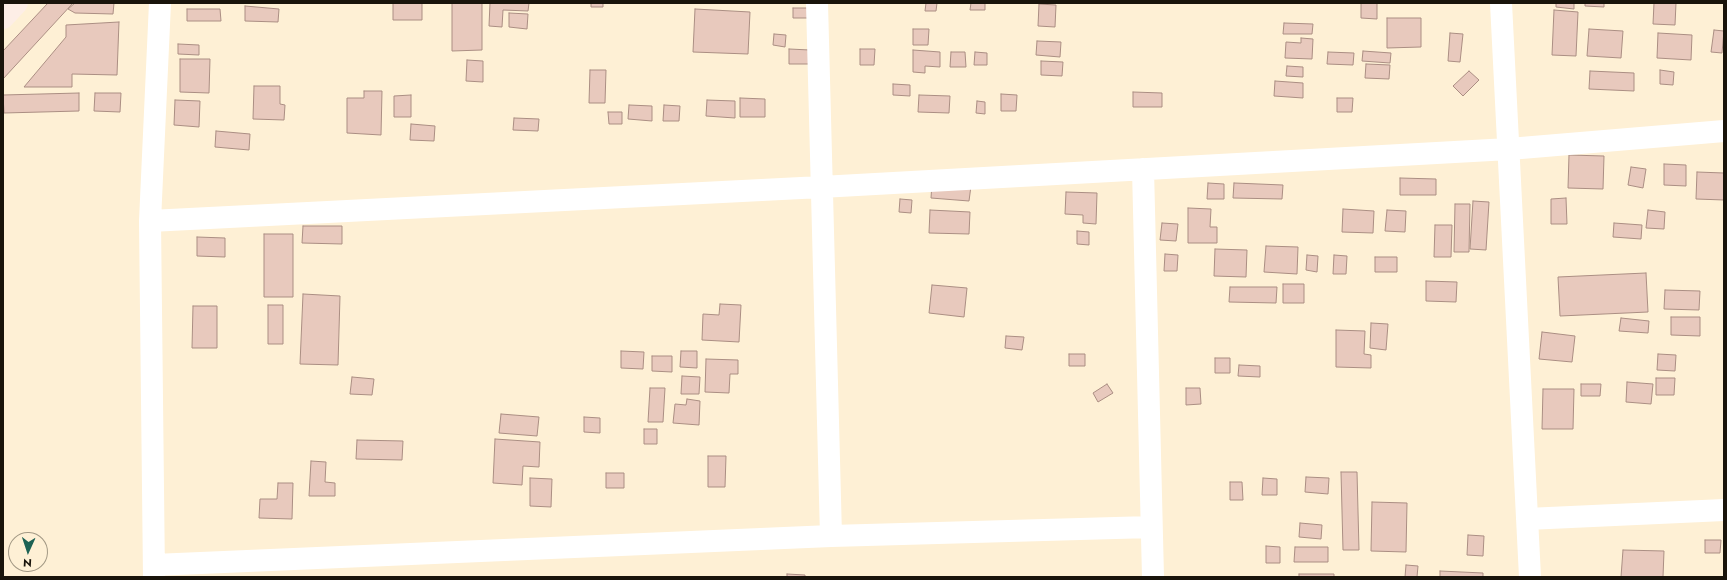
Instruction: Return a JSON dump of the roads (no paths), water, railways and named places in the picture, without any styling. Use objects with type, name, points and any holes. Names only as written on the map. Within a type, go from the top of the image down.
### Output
[{"type":"main road","points":[[3,18],[17,3]]},
{"type":"street","points":[[160,3],[150,221],[154,571],[831,536],[1152,527]]},
{"type":"street","points":[[817,3],[831,536]]},
{"type":"street","points":[[1501,3],[1530,577]]},
{"type":"street","points":[[150,221],[821,187],[1509,149],[1724,131]]},
{"type":"street","points":[[1143,169],[1153,577]]},
{"type":"street","points":[[1527,519],[1724,510]]}]
